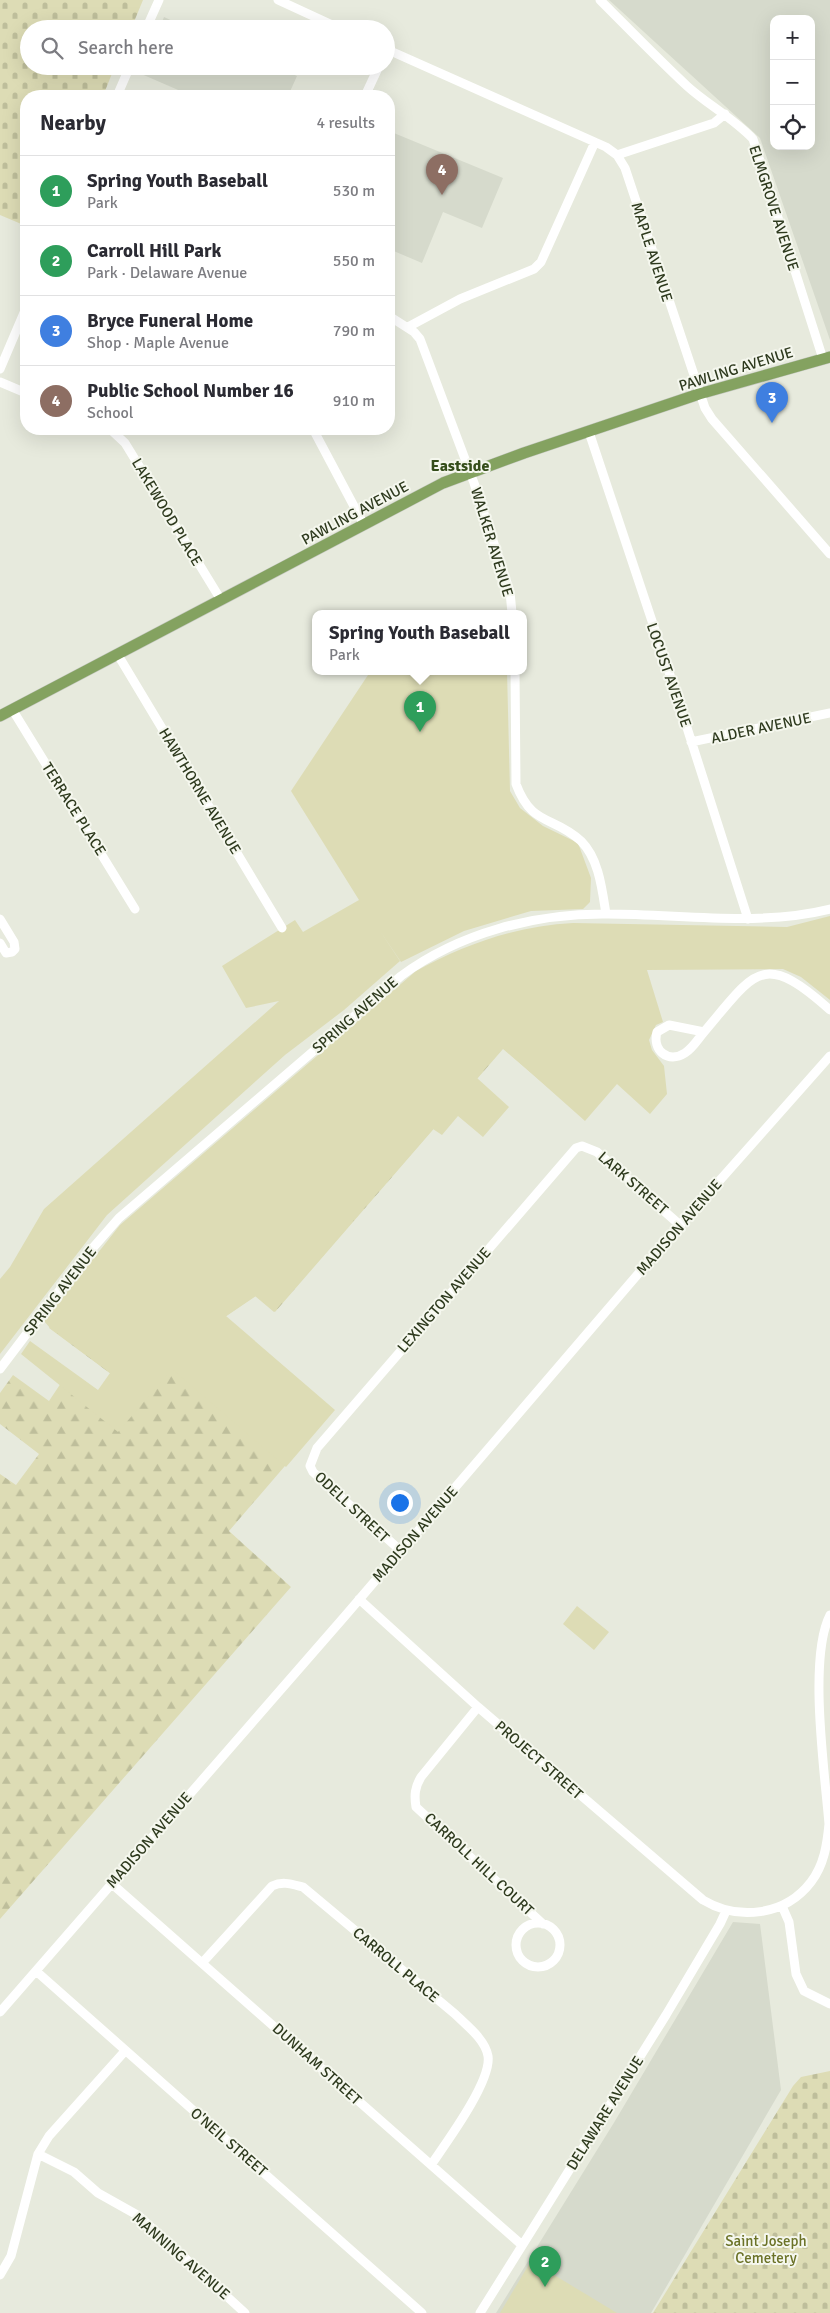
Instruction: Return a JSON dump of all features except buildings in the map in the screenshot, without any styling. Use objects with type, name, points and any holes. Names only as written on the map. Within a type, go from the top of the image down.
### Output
[{"type":"main road","name":"PAWLING AVENUE","points":[[0,716],[364,525],[470,472],[700,394],[826,358]]},
{"type":"street","points":[[150,20],[159,0]]},
{"type":"street","points":[[278,0],[321,20]]},
{"type":"street","name":"ELMGROVE AVENUE","points":[[600,0],[687,86],[706,102],[725,114],[753,138],[826,358]]},
{"type":"street","points":[[395,53],[606,147],[617,155],[714,123],[725,114]]},
{"type":"street","points":[[120,90],[126,75]]},
{"type":"street","points":[[368,90],[375,75]]},
{"type":"street","points":[[408,327],[460,299],[534,269],[541,262],[595,142]]},
{"type":"street","name":"MAPLE AVENUE","points":[[617,155],[628,177],[700,394],[712,419],[830,554]]},
{"type":"street","name":"WALKER AVENUE","points":[[395,319],[408,327],[420,339],[470,472],[510,592],[512,610]]},
{"type":"street","points":[[0,369],[20,322]]},
{"type":"street","points":[[0,382],[20,390]]},
{"type":"street","name":"LOCUST AVENUE","points":[[589,432],[692,742],[748,919]]},
{"type":"street","name":"LAKEWOOD PLACE","points":[[116,435],[125,443],[220,600]]},
{"type":"street","points":[[316,435],[364,525]]},
{"type":"street","name":"HAWTHORNE AVENUE","points":[[118,655],[282,928]]},
{"type":"street","points":[[515,675],[516,784],[522,801],[540,819],[561,827],[580,841],[590,852],[600,878],[606,914]]},
{"type":"street","name":"TERRACE PLACE","points":[[12,709],[135,909]]},
{"type":"street","name":"ALDER AVENUE","points":[[692,742],[830,713]]},
{"type":"street","name":"SPRING AVENUE","points":[[0,1369],[84,1258],[119,1218],[401,976],[439,952],[506,927],[541,918],[606,914],[748,919],[781,918],[830,909]]},
{"type":"street","points":[[0,919],[14,942],[15,948],[12,952],[6,953],[0,943]]},
{"type":"street","points":[[704,1032],[677,1026],[664,1026],[657,1032],[656,1047],[663,1054],[679,1056],[692,1047],[741,988],[756,976],[763,974],[790,978],[807,989],[830,1010]]},
{"type":"street","name":"MADISON AVENUE","points":[[0,2012],[359,1600],[680,1225],[830,1056]]},
{"type":"street","name":"LARK STREET","points":[[582,1146],[597,1152],[680,1225]]},
{"type":"street","name":"LEXINGTON AVENUE","points":[[312,1459],[317,1448],[557,1169],[570,1154],[582,1146]]},
{"type":"street","name":"ODELL STREET","points":[[312,1459],[310,1466],[320,1480],[401,1551]]},
{"type":"street","name":"PROJECT STREET","points":[[359,1600],[478,1707],[703,1900],[726,1911]]},
{"type":"street","points":[[726,1911],[746,1914],[767,1911],[782,1906],[804,1891],[823,1860],[829,1824],[819,1693],[821,1642],[830,1615]]},
{"type":"street","name":"CARROLL HILL COURT","points":[[478,1707],[421,1777],[416,1786],[414,1796],[416,1807],[543,1924],[556,1931],[561,1944],[560,1952],[552,1963],[538,1968],[531,1966],[519,1957],[516,1943],[518,1936],[529,1925],[543,1924]]},
{"type":"street","name":"DUNHAM STREET","points":[[112,1883],[522,2245]]},
{"type":"street","name":"CARROLL PLACE","points":[[203,1962],[272,1886],[279,1883],[289,1883],[302,1887],[455,2014],[484,2045],[488,2056],[487,2072],[469,2107],[431,2165]]},
{"type":"street","points":[[782,1906],[788,1922],[796,1974],[804,1991],[830,2004]]},
{"type":"street","name":"DELAWARE AVENUE","points":[[480,2313],[666,2015],[726,1911]]},
{"type":"street","name":"O'NEIL STREET","points":[[36,1971],[422,2313]]},
{"type":"street","points":[[0,2275],[11,2256],[38,2154],[49,2136],[125,2051]]},
{"type":"street","name":"MANNING AVENUE","points":[[38,2154],[74,2172],[98,2193],[139,2216],[245,2313]]},
{"type":"shaded area","points":[[609,0],[830,0],[830,340],[760,138]]},
{"type":"shaded area","points":[[144,75],[297,76],[291,90],[178,90]]},
{"type":"shaded area","points":[[395,133],[503,178],[482,228],[443,212],[422,263],[395,252]]},
{"type":"shaded area","points":[[733,1922],[760,1924],[781,2090],[651,2313],[496,2313],[615,2121]]},
{"type":"green space","points":[[0,0],[143,0],[135,20],[20,20],[20,75],[111,75],[105,90],[20,90],[20,223],[0,215]]},
{"type":"green space","points":[[368,675],[507,675],[510,791],[520,808],[543,826],[578,843],[591,878],[590,902],[583,909],[531,911],[464,931],[401,962],[380,931],[400,961],[344,1010],[285,1055],[107,1215],[0,1354],[0,1279],[10,1267],[44,1209],[279,1001],[246,1008],[222,966],[295,920],[303,932],[359,900],[291,791]]},
{"type":"green space","points":[[830,916],[830,1000],[801,977],[783,969],[647,970],[663,1022],[656,1025],[649,1040],[652,1050],[664,1066],[667,1094],[650,1114],[617,1084],[585,1121],[503,1048],[477,1078],[509,1107],[483,1137],[458,1116],[442,1135],[433,1129],[274,1312],[255,1296],[226,1316],[335,1410],[286,1467],[172,1369],[118,1432],[21,1354],[30,1341],[98,1390],[110,1373],[50,1328],[44,1321],[120,1225],[416,971],[453,953],[492,938],[512,932],[552,925],[573,923],[787,927]]},
{"type":"green space","points":[[444,983],[558,1096],[503,1049],[275,1312],[256,1296],[225,1317],[333,1410],[229,1531],[291,1587],[0,1919],[0,1474],[16,1485],[39,1454],[0,1424],[0,1393],[13,1375],[49,1401],[61,1383],[27,1358],[36,1346],[98,1391],[111,1374],[49,1328],[112,1246]]},
{"type":"green space","points":[[577,1606],[609,1632],[594,1650],[563,1624]]},
{"type":"green space","name":"Saint Joseph Cemetery","points":[[830,2071],[830,2313],[653,2313],[793,2086],[801,2077]]},
{"type":"green space","points":[[531,2261],[617,2313],[500,2313]]},
{"type":"place","name":"Public School Number 16","points":[[442,195]]},
{"type":"place","name":"Bryce Funeral Home","points":[[772,423]]},
{"type":"place","name":"Spring Youth Baseball","points":[[420,732]]},
{"type":"place","name":"Carroll Hill Park","points":[[545,2287]]},
{"type":"district","name":"Eastside","points":[[460,466]]}]
